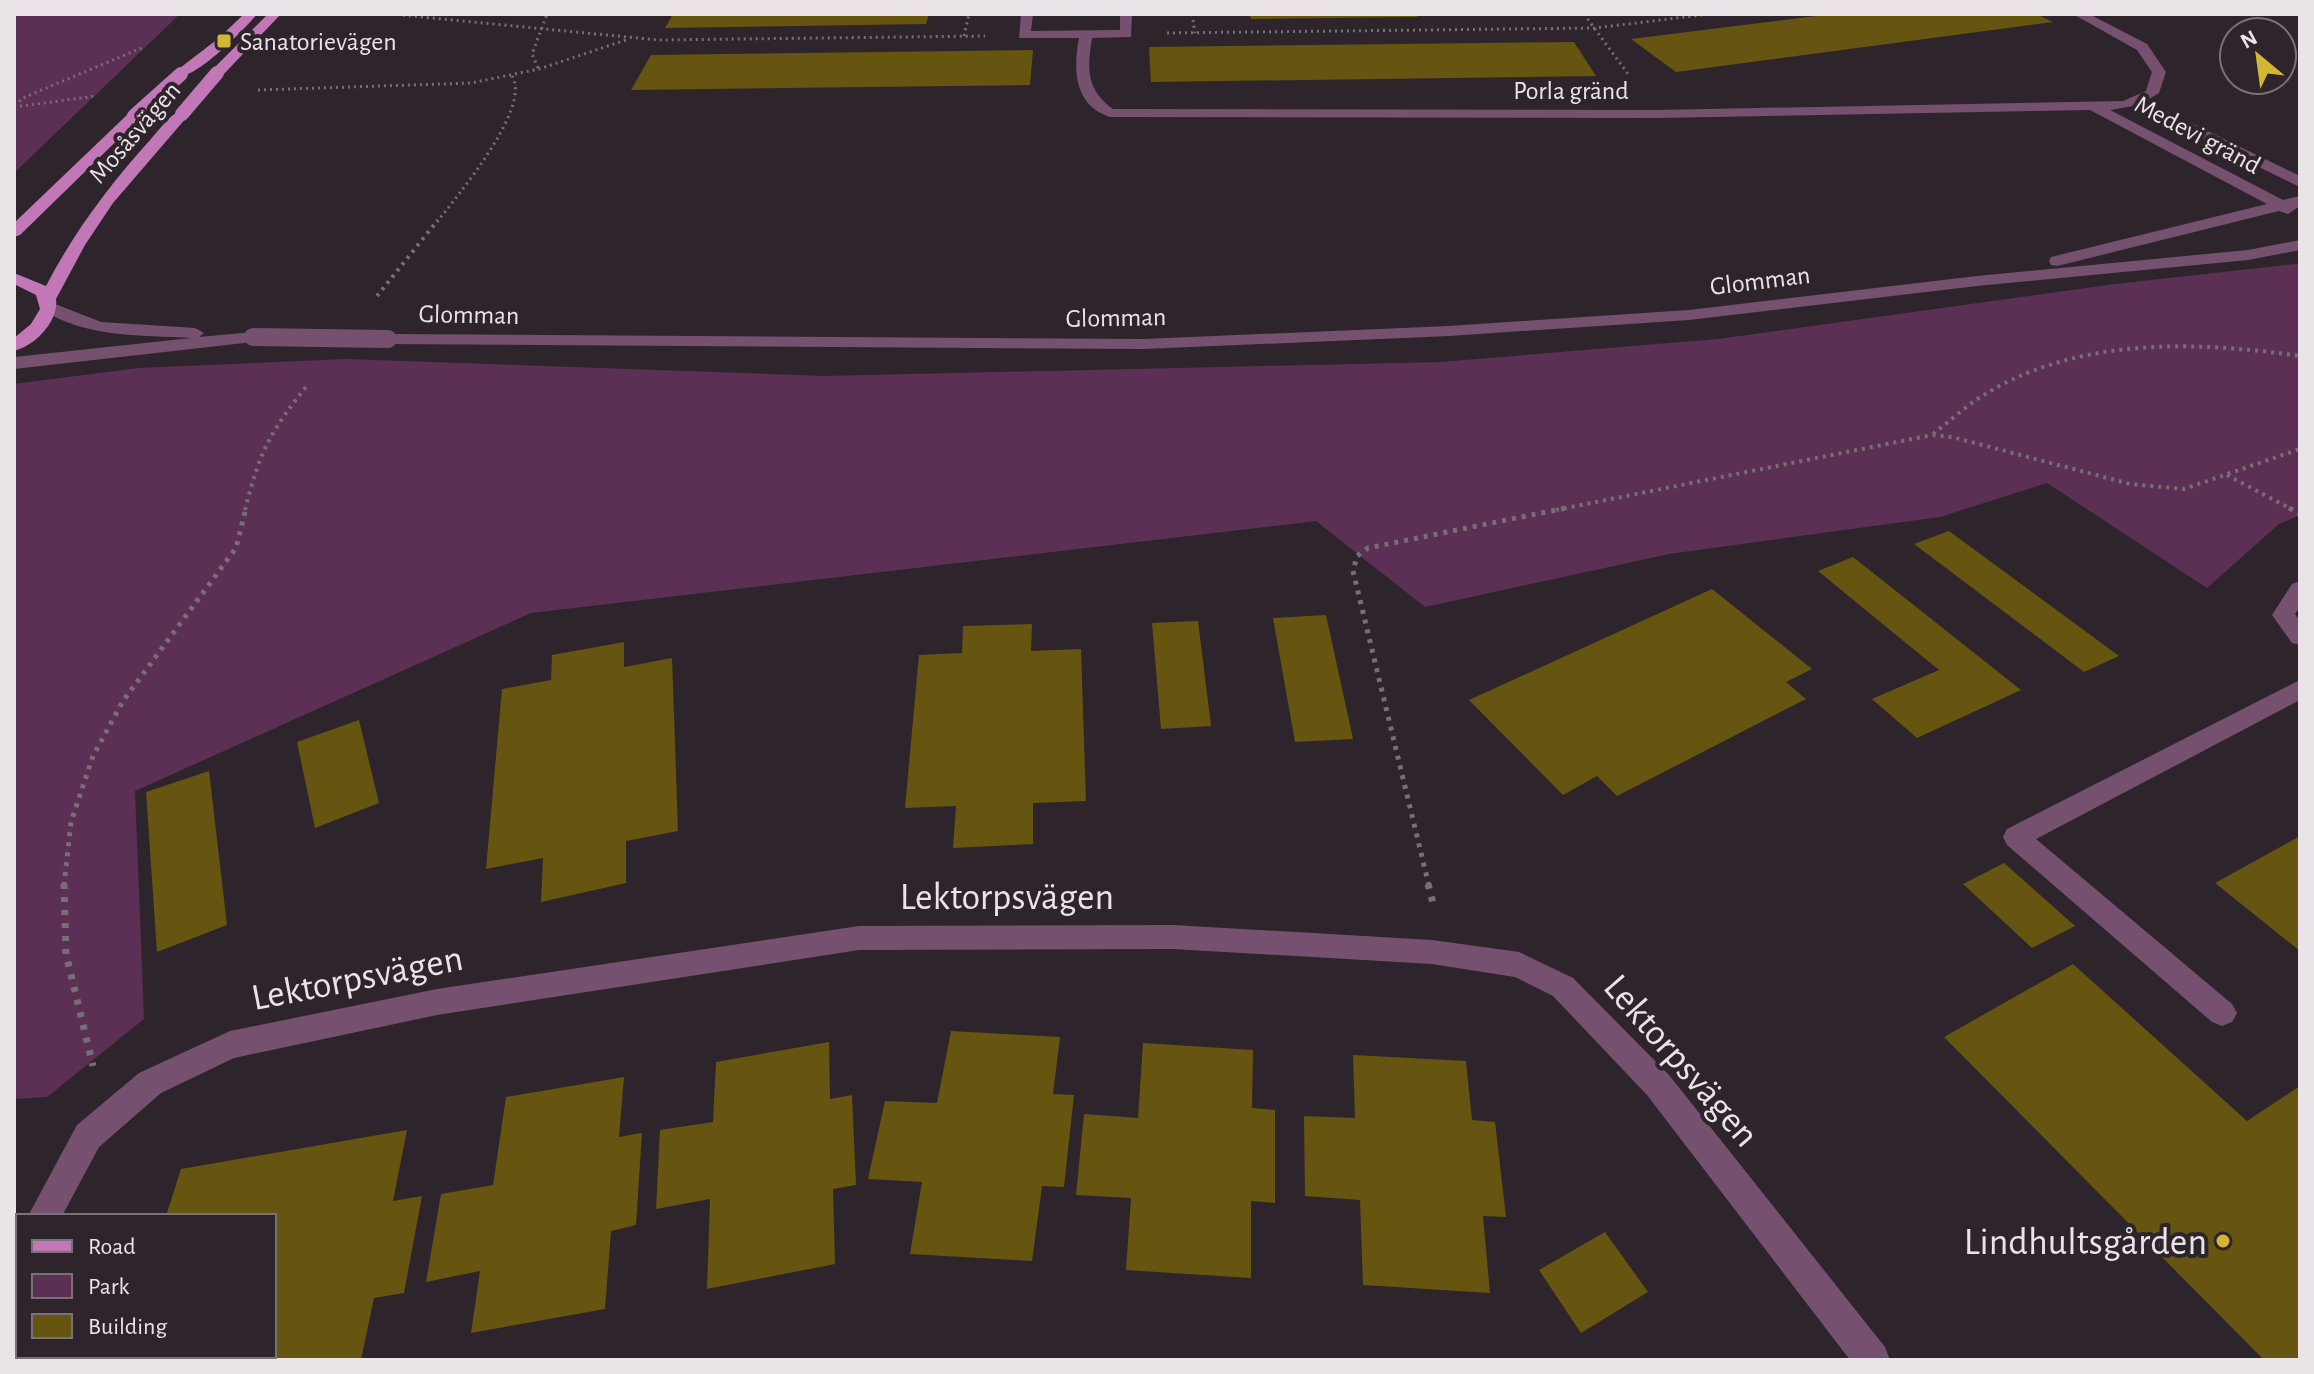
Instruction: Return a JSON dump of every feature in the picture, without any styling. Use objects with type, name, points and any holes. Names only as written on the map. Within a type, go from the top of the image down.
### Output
[{"type":"main road","name":"Mosåsvägen","points":[[14,232],[134,116],[224,41],[251,14]]},
{"type":"main road","name":"Mosåsvägen","points":[[14,346],[35,330],[72,250],[97,211],[217,73],[275,14]]},
{"type":"main road","points":[[14,278],[42,288],[49,302]]},
{"type":"street","points":[[1027,14],[1024,35],[1126,34],[1126,14]]},
{"type":"street","name":"Medevi gränd","points":[[2079,14],[2142,47],[2159,72],[2152,93],[2130,103]]},
{"type":"street","name":"Porla gränd","points":[[1086,35],[1079,78],[1093,103],[1110,113],[1657,114],[2130,103]]},
{"type":"street","name":"Medevi gränd","points":[[2130,103],[2300,182]]},
{"type":"street","name":"Medevi gränd","points":[[2092,106],[2300,215]]},
{"type":"street","name":"Glomman","points":[[1977,281],[2300,201]]},
{"type":"street","name":"Glomman","points":[[49,302],[75,320],[115,328],[253,337],[1144,344],[1449,331],[1689,315],[1977,281],[2248,255],[2300,245]]},
{"type":"street","name":"Glomman","points":[[14,363],[253,337]]},
{"type":"street","points":[[2300,589],[2283,615],[2300,637]]},
{"type":"street","points":[[2222,1013],[2016,837],[2300,689]]},
{"type":"street","name":"Lektorpsvägen","points":[[45,1214],[88,1136],[150,1083],[230,1045],[437,1002],[859,938],[1173,937],[1432,952],[1519,965],[1563,987],[1658,1085],[1872,1360]]},
{"type":"path","points":[[391,14],[630,38],[1024,35]]},
{"type":"path","points":[[539,69],[534,65],[532,54],[547,14]]},
{"type":"path","points":[[964,36],[969,14]]},
{"type":"path","points":[[1192,14],[1195,33]]},
{"type":"path","points":[[1584,14],[1657,114]]},
{"type":"path","points":[[1126,34],[1595,28],[1710,14]]},
{"type":"path","points":[[256,90],[428,86],[512,76],[630,38]]},
{"type":"path","points":[[14,106],[25,97],[145,47]]},
{"type":"path","points":[[372,302],[497,138],[511,112],[517,88],[512,76]]},
{"type":"path","points":[[14,106],[105,95]]},
{"type":"path","points":[[1932,435],[1992,390],[2051,368],[2114,352],[2209,345],[2300,356]]},
{"type":"path","points":[[121,1107],[94,1068],[66,954],[64,887],[71,822],[93,756],[123,701],[236,548],[257,462],[274,427],[314,377]]},
{"type":"path","points":[[1432,952],[1435,910],[1353,571],[1357,556],[1368,548],[1932,435],[1952,437],[2155,488],[2184,489],[2300,449]]},
{"type":"path","points":[[2226,475],[2300,514]]},
{"type":"green space","points":[[14,14],[180,14],[14,173]]},
{"type":"green space","points":[[2300,264],[2300,515],[2279,524],[2207,588],[2047,483],[1940,517],[1669,554],[1425,607],[1316,521],[531,613],[135,791],[144,1019],[47,1097],[14,1099],[14,384],[138,368],[346,359],[825,376],[1441,362],[1718,339],[2115,284]]},
{"type":"building","points":[[673,14],[929,14],[926,24],[665,28]]},
{"type":"building","points":[[1250,14],[1417,14],[1417,17],[1251,19]]},
{"type":"building","points":[[1832,14],[2036,14],[2053,22],[1676,72],[1631,39]]},
{"type":"building","points":[[1574,42],[1596,76],[1151,82],[1149,47]]},
{"type":"building","points":[[1033,50],[1030,85],[631,90],[651,55]]},
{"type":"building","points":[[1949,531],[2119,656],[2084,672],[1914,544]]},
{"type":"building","points":[[1853,557],[2021,690],[1917,738],[1872,699],[1939,670],[1818,571]]},
{"type":"building","points":[[1712,589],[1812,669],[1786,682],[1806,699],[1617,796],[1597,776],[1563,795],[1469,700]]},
{"type":"building","points":[[1326,615],[1353,739],[1295,742],[1273,618]]},
{"type":"building","points":[[1198,621],[1211,726],[1161,729],[1152,623]]},
{"type":"building","points":[[1032,624],[1031,651],[1081,649],[1086,801],[1033,803],[1033,844],[953,848],[956,806],[905,808],[919,655],[962,653],[963,626]]},
{"type":"building","points":[[624,642],[624,667],[672,658],[678,831],[626,841],[626,883],[541,902],[543,858],[486,869],[502,689],[551,680],[552,655]]},
{"type":"building","points":[[359,720],[379,803],[315,828],[297,742]]},
{"type":"building","points":[[209,771],[227,925],[157,952],[146,792]]},
{"type":"building","points":[[2300,836],[2300,951],[2215,883]]},
{"type":"building","points":[[2004,863],[2075,926],[2032,948],[1963,884]]},
{"type":"building","name":"Lindhultsgården","points":[[2073,964],[2247,1121],[2300,1086],[2300,1360],[2264,1360],[1944,1037]]},
{"type":"building","points":[[951,1031],[1060,1037],[1053,1094],[1074,1095],[1064,1187],[1042,1186],[1032,1261],[910,1254],[922,1182],[868,1179],[885,1101],[937,1103]]},
{"type":"building","points":[[829,1042],[830,1099],[852,1095],[856,1185],[833,1189],[835,1264],[707,1289],[710,1199],[656,1209],[660,1130],[713,1122],[716,1062]]},
{"type":"building","points":[[1143,1043],[1253,1050],[1252,1108],[1275,1110],[1275,1203],[1251,1201],[1251,1278],[1126,1270],[1131,1198],[1076,1195],[1084,1114],[1138,1118]]},
{"type":"building","points":[[1353,1055],[1466,1061],[1472,1120],[1495,1122],[1506,1217],[1483,1216],[1490,1293],[1363,1285],[1360,1200],[1305,1196],[1304,1116],[1355,1118]]},
{"type":"building","points":[[624,1077],[619,1137],[642,1133],[636,1225],[611,1231],[605,1309],[471,1333],[480,1271],[426,1282],[441,1194],[493,1185],[506,1097]]},
{"type":"building","points":[[407,1130],[393,1201],[422,1196],[404,1293],[374,1298],[361,1360],[120,1360],[276,1358],[276,1214],[167,1214],[181,1169]]},
{"type":"building","points":[[1605,1232],[1648,1292],[1581,1333],[1539,1270]]},
{"type":"place","name":"Sanatorievägen","points":[[224,41]]},
{"type":"place","name":"Lindhultsgården","points":[[2223,1241]]}]
